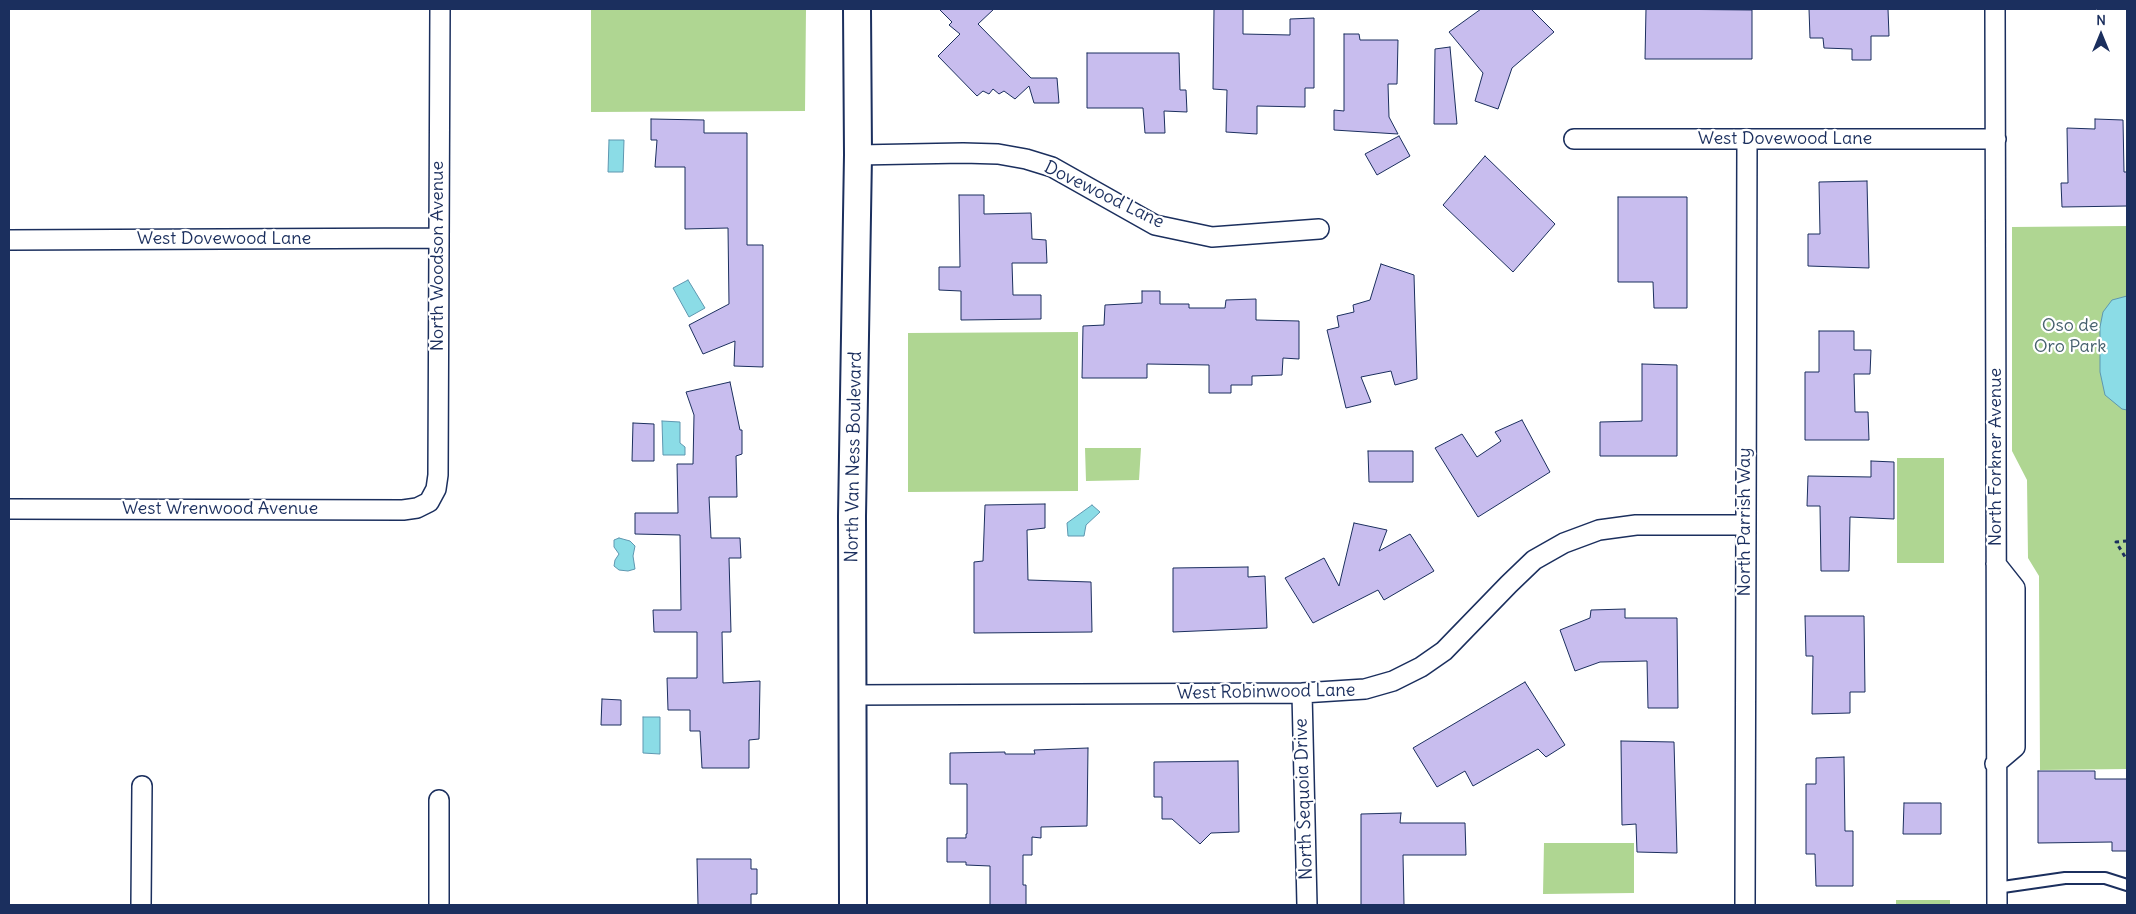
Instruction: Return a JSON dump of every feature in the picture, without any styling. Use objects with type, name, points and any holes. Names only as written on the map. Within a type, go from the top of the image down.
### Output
[{"type":"street","name":"North Woodson Avenue","points":[[429,502],[436,489],[438,475],[440,9]]},
{"type":"street","name":"North Van Ness Boulevard","points":[[853,905],[852,695],[858,155],[857,9]]},
{"type":"street","name":"North Forkner Avenue","points":[[1994,9],[1996,139],[1996,897]]},
{"type":"street","name":"West Dovewood Lane","points":[[1574,139],[1996,139]]},
{"type":"street","name":"North Parrish Way","points":[[1745,905],[1747,139]]},
{"type":"street","name":"Dovewood Lane","points":[[858,155],[963,153],[998,154],[1026,159],[1052,167],[1155,225],[1212,238],[1319,229]]},
{"type":"street","name":"West Dovewood Lane","points":[[9,240],[438,238]]},
{"type":"street","name":"West Wrenwood Avenue","points":[[9,509],[403,510],[417,508],[429,502]]},
{"type":"street","name":"West Robinwood Lane","points":[[852,695],[1302,693],[1365,689],[1393,681],[1421,667],[1444,651],[1534,560],[1564,543],[1599,530],[1636,525],[1745,525]]},
{"type":"street","name":"North Sequoia Drive","points":[[1302,693],[1307,905]]},
{"type":"street","points":[[141,905],[142,786]]},
{"type":"street","points":[[439,800],[439,905]]},
{"type":"lane","points":[[1996,897],[2064,878],[2105,878],[2127,885]]},
{"type":"path","points":[[2127,541],[2116,542],[2127,560]]},
{"type":"green space","points":[[591,9],[806,9],[805,111],[591,112]]},
{"type":"green space","name":"Oso de Oro Park","points":[[2127,226],[2127,769],[2040,770],[2039,576],[2028,558],[2027,480],[2012,451],[2012,227]]},
{"type":"green space","points":[[1078,332],[1078,491],[908,492],[908,333]]},
{"type":"green space","points":[[1085,448],[1141,448],[1139,480],[1086,481]]},
{"type":"green space","points":[[1897,458],[1944,458],[1944,563],[1897,563]]},
{"type":"green space","points":[[1544,843],[1634,843],[1634,893],[1543,894]]},
{"type":"green space","points":[[1896,900],[1950,900],[1950,905],[1896,905]]},
{"type":"water","points":[[609,140],[624,140],[623,172],[608,172]]},
{"type":"water","points":[[688,280],[705,308],[689,317],[673,288]]},
{"type":"water","points":[[2127,296],[2127,410],[2122,409],[2105,395],[2100,372],[2100,327],[2103,312],[2112,300]]},
{"type":"water","points":[[662,421],[680,422],[680,443],[685,447],[685,455],[663,455]]},
{"type":"water","points":[[1092,505],[1100,512],[1086,525],[1084,536],[1068,536],[1067,523]]},
{"type":"water","points":[[619,538],[630,541],[635,546],[633,556],[635,569],[628,571],[619,570],[614,566],[619,554],[614,547],[614,540]]},
{"type":"water","points":[[643,717],[660,717],[660,754],[643,753]]},
{"type":"building","points":[[939,9],[994,9],[978,24],[1031,78],[1057,78],[1059,103],[1034,103],[1029,86],[1015,99],[1004,91],[999,94],[993,89],[989,94],[983,91],[977,96],[938,56],[960,34],[949,25],[952,22]]},
{"type":"building","points":[[1214,9],[1243,9],[1243,34],[1290,35],[1290,19],[1314,18],[1314,88],[1305,88],[1305,107],[1257,106],[1257,134],[1226,132],[1227,90],[1213,89]]},
{"type":"building","points":[[1481,9],[1531,9],[1554,32],[1512,68],[1498,109],[1475,101],[1483,73],[1449,32]]},
{"type":"building","points":[[1646,9],[1752,10],[1752,59],[1645,59]]},
{"type":"building","points":[[1809,9],[1888,9],[1889,36],[1871,36],[1871,60],[1852,60],[1852,49],[1824,48],[1823,38],[1810,38]]},
{"type":"building","points":[[1344,34],[1359,34],[1360,40],[1398,40],[1397,84],[1388,84],[1389,117],[1398,134],[1334,130],[1334,110],[1344,111]]},
{"type":"building","points":[[1450,47],[1457,124],[1434,124],[1435,49]]},
{"type":"building","points":[[1087,53],[1179,53],[1180,90],[1186,90],[1187,112],[1164,111],[1165,133],[1145,133],[1143,108],[1087,108]]},
{"type":"building","points":[[651,119],[704,120],[704,133],[747,133],[747,245],[763,245],[763,367],[734,366],[735,341],[703,354],[689,325],[729,304],[728,228],[685,229],[685,167],[655,167],[657,140],[651,140]]},
{"type":"building","points":[[2095,119],[2123,120],[2124,172],[2127,172],[2127,206],[2062,207],[2061,183],[2068,183],[2067,128],[2095,129]]},
{"type":"building","points":[[1399,136],[1410,156],[1377,175],[1365,154]]},
{"type":"building","points":[[1485,156],[1555,224],[1513,272],[1443,205]]},
{"type":"building","points":[[1867,181],[1869,268],[1808,266],[1808,234],[1820,234],[1819,182]]},
{"type":"building","points":[[959,195],[984,195],[984,214],[1031,213],[1032,239],[1046,240],[1047,263],[1012,263],[1013,295],[1041,295],[1041,319],[961,320],[961,291],[939,290],[939,267],[960,267]]},
{"type":"building","points":[[1618,197],[1687,197],[1687,308],[1654,308],[1653,282],[1618,282]]},
{"type":"building","points":[[1381,264],[1414,275],[1417,379],[1395,385],[1391,371],[1361,377],[1371,402],[1346,408],[1327,330],[1339,327],[1337,316],[1354,312],[1353,305],[1370,300]]},
{"type":"building","points":[[1142,291],[1160,291],[1160,304],[1189,304],[1189,308],[1225,308],[1226,300],[1256,299],[1256,320],[1299,321],[1299,359],[1283,358],[1282,375],[1252,376],[1252,385],[1231,385],[1231,393],[1209,393],[1209,365],[1147,364],[1147,378],[1082,378],[1083,326],[1104,325],[1105,305],[1142,303]]},
{"type":"building","points":[[1819,331],[1854,331],[1854,350],[1871,350],[1870,374],[1854,374],[1855,412],[1868,412],[1869,440],[1805,440],[1805,372],[1819,372]]},
{"type":"building","points":[[1642,364],[1677,365],[1677,456],[1600,456],[1600,422],[1642,421]]},
{"type":"building","points":[[730,382],[740,430],[742,430],[742,454],[736,456],[737,497],[709,497],[711,538],[740,538],[741,558],[729,558],[731,632],[722,632],[723,683],[760,681],[759,739],[749,740],[749,768],[702,768],[700,731],[690,731],[690,710],[668,710],[667,678],[697,678],[697,632],[654,632],[653,610],[681,610],[680,535],[635,534],[635,513],[678,513],[677,464],[693,464],[694,415],[686,392]]},
{"type":"building","points":[[1522,420],[1550,472],[1478,517],[1435,448],[1462,434],[1477,457],[1501,441],[1495,432]]},
{"type":"building","points":[[633,423],[654,424],[654,461],[632,461]]},
{"type":"building","points":[[1368,451],[1413,451],[1413,482],[1369,482]]},
{"type":"building","points":[[1871,461],[1894,462],[1894,519],[1850,517],[1849,571],[1821,571],[1820,506],[1807,506],[1808,476],[1871,477]]},
{"type":"building","points":[[1045,504],[1045,528],[1027,530],[1028,580],[1091,582],[1092,632],[974,633],[974,562],[983,561],[985,505]]},
{"type":"building","points":[[1354,523],[1387,530],[1379,551],[1410,534],[1434,571],[1384,600],[1378,590],[1313,623],[1285,578],[1324,558],[1339,586]]},
{"type":"building","points":[[1248,567],[1248,577],[1265,576],[1267,628],[1173,632],[1173,568]]},
{"type":"building","points":[[1625,609],[1625,618],[1677,618],[1678,708],[1648,708],[1647,661],[1600,662],[1575,671],[1560,630],[1590,618],[1591,610]]},
{"type":"building","points":[[1805,616],[1864,616],[1865,692],[1850,692],[1850,713],[1812,714],[1813,656],[1806,656]]},
{"type":"building","points":[[1525,682],[1565,745],[1546,757],[1538,749],[1473,786],[1465,771],[1437,787],[1413,748]]},
{"type":"building","points":[[602,699],[621,700],[621,725],[601,725]]},
{"type":"building","points":[[1621,741],[1674,742],[1677,853],[1637,852],[1636,824],[1622,825]]},
{"type":"building","points":[[1088,748],[1087,826],[1041,827],[1041,838],[1032,837],[1032,855],[1023,855],[1023,885],[1026,885],[1026,905],[990,905],[990,866],[966,865],[966,862],[947,862],[947,838],[966,838],[967,834],[967,784],[950,784],[950,753],[1005,752],[1005,754],[1035,754],[1034,750]]},
{"type":"building","points":[[1844,757],[1845,831],[1853,831],[1853,886],[1816,886],[1815,854],[1806,854],[1806,784],[1816,784],[1816,758]]},
{"type":"building","points":[[1238,761],[1239,832],[1211,833],[1200,844],[1172,819],[1162,819],[1162,797],[1154,797],[1154,762]]},
{"type":"building","points":[[2038,771],[2095,771],[2095,779],[2127,779],[2127,851],[2112,851],[2112,842],[2038,843]]},
{"type":"building","points":[[1904,803],[1941,803],[1941,834],[1903,834]]},
{"type":"building","points":[[1401,813],[1400,823],[1465,823],[1466,855],[1403,855],[1404,905],[1361,905],[1361,814]]},
{"type":"building","points":[[697,859],[751,859],[751,869],[757,869],[757,894],[751,894],[751,905],[698,905]]}]
